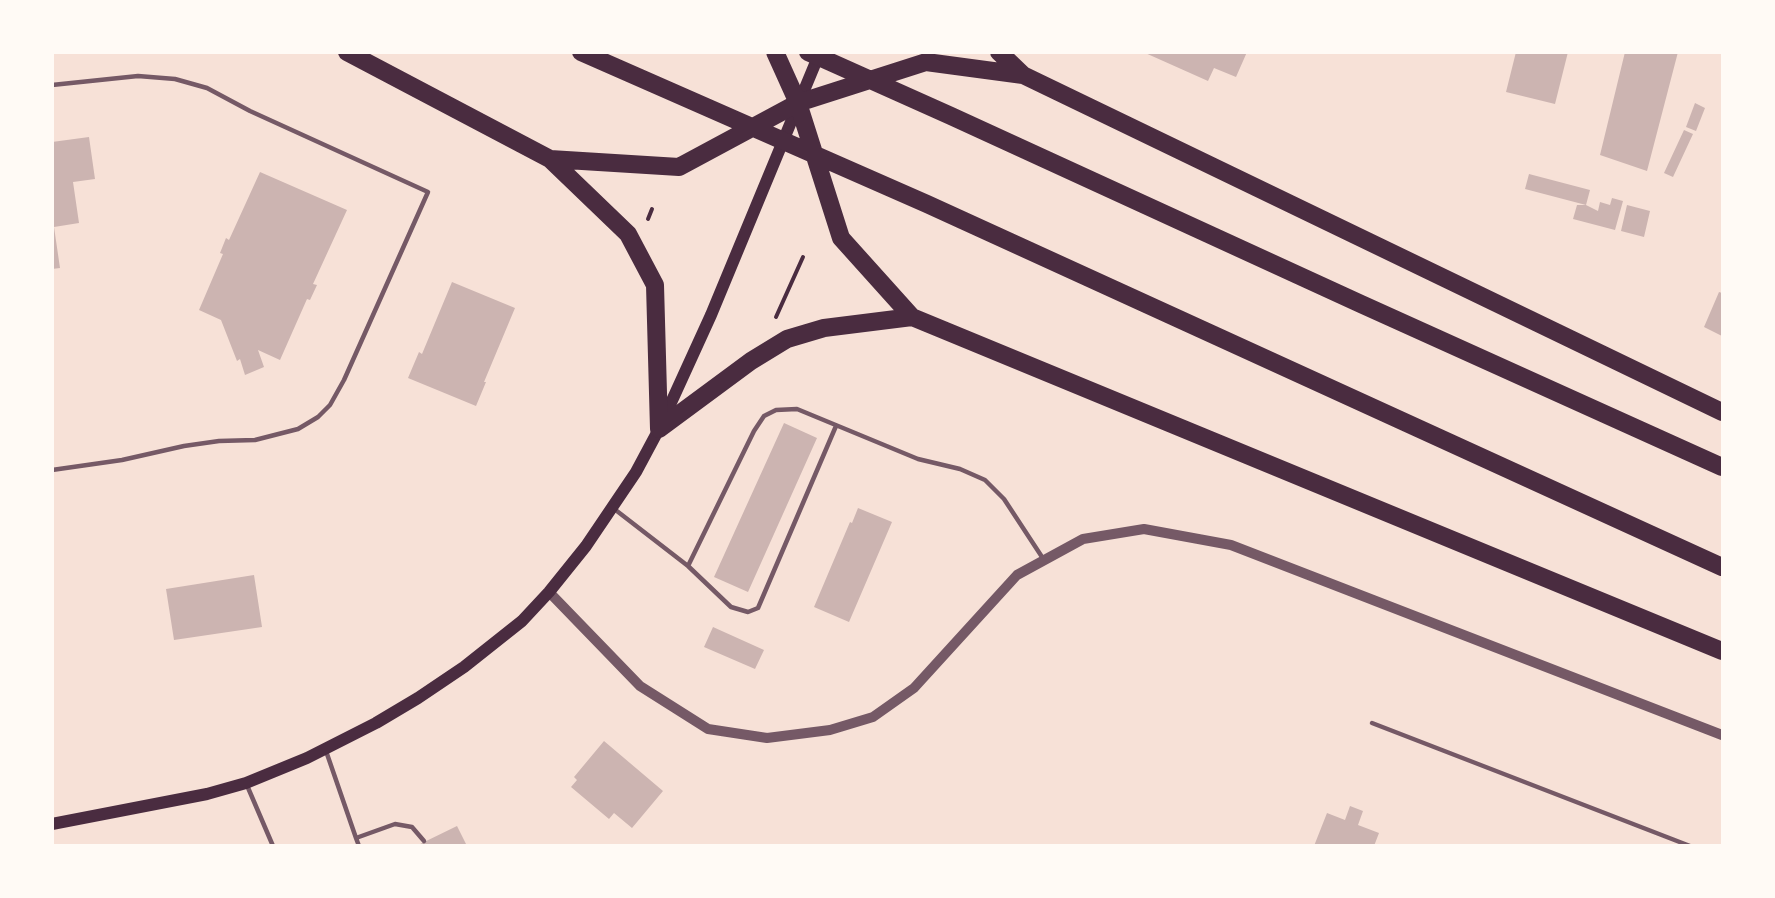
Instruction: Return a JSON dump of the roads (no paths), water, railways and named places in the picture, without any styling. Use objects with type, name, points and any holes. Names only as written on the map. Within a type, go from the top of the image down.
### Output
[{"type":"highway","points":[[347,52],[550,159],[628,234],[655,285],[659,429]]},
{"type":"highway","points":[[580,52],[927,204],[1722,567]]},
{"type":"highway","points":[[775,52],[798,103],[841,238],[912,316],[1722,651]]},
{"type":"highway","points":[[808,52],[1722,467]]},
{"type":"highway","points":[[999,52],[1023,75],[1722,412]]},
{"type":"highway","points":[[550,159],[679,167],[798,103],[926,62],[1023,75]]},
{"type":"highway","points":[[659,429],[752,360],[787,339],[824,328],[912,316]]},
{"type":"main road","points":[[52,824],[154,805],[246,783],[376,723],[455,673],[522,621],[579,556],[636,472],[659,429],[711,315],[820,52]]},
{"type":"street","points":[[549,592],[640,686],[708,729],[767,738],[830,730],[873,717],[914,688],[1017,575],[1083,538],[1144,529],[1231,544],[1722,735]]},
{"type":"lane","points":[[52,85],[138,76],[175,79],[207,88],[250,111],[428,192],[344,380],[330,405],[318,417],[298,429],[255,440],[219,441],[184,446],[122,460],[52,470]]},
{"type":"lane","points":[[688,567],[754,431],[764,416],[776,410],[797,409],[918,459],[960,469],[984,480],[1004,499],[1044,560]]},
{"type":"lane","points":[[613,507],[688,567],[731,607],[748,612],[758,608],[836,426]]},
{"type":"lane","points":[[1372,723],[1690,846]]},
{"type":"lane","points":[[325,748],[359,846]]},
{"type":"lane","points":[[246,783],[273,846]]},
{"type":"lane","points":[[356,838],[395,824],[412,827],[424,841]]}]
